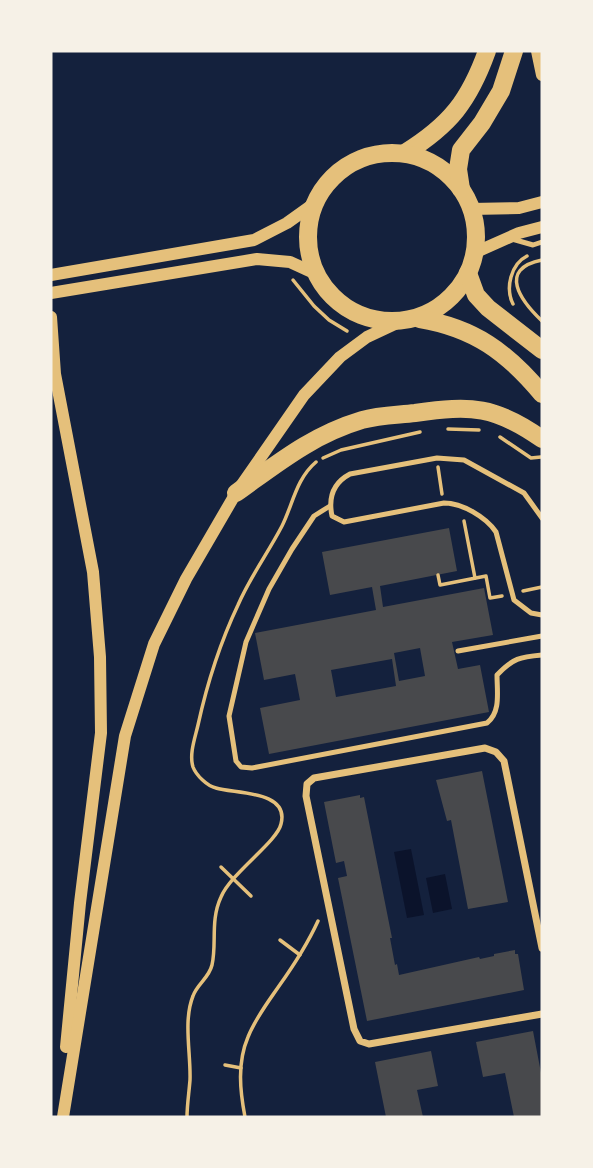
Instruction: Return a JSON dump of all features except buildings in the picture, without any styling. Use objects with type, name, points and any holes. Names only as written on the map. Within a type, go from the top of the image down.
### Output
[{"type":"main road","points":[[405,153],[426,140],[462,105],[477,79],[486,51]]},
{"type":"main road","points":[[461,189],[458,169],[461,150],[482,123],[501,91],[514,51]]},
{"type":"main road","points":[[420,319],[442,306],[468,273],[474,253],[476,230],[471,209],[449,173],[434,163],[405,153],[371,155],[347,165],[327,183],[315,203],[308,233],[309,254],[314,273],[331,295],[350,310],[375,320],[399,322],[420,319],[464,329],[498,349],[542,394]]},
{"type":"main road","points":[[468,273],[476,295],[488,308],[542,350]]},
{"type":"main road","points":[[236,492],[302,446],[328,432],[365,419],[469,408],[497,412],[520,423],[542,439]]},
{"type":"street","points":[[537,51],[542,75]]},
{"type":"street","points":[[471,209],[519,208],[542,202]]},
{"type":"street","points":[[51,275],[254,240],[287,223],[315,203]]},
{"type":"street","points":[[474,253],[542,227]]},
{"type":"street","points":[[51,293],[257,259],[290,262],[314,273]]},
{"type":"street","points":[[51,317],[55,374],[93,572],[100,657],[101,733],[80,903],[61,1117]]},
{"type":"street","points":[[61,1117],[125,736],[154,645],[186,579],[236,492],[304,395],[340,357],[367,337],[399,322]]},
{"type":"street","points":[[542,948],[504,761],[496,752],[485,748],[314,778],[307,785],[306,796],[354,1029],[360,1041],[369,1044],[542,1014]]},
{"type":"lane","points":[[509,238],[533,245],[542,242]]},
{"type":"lane","points":[[542,518],[524,493],[464,460],[437,458],[351,474],[340,479],[330,495],[332,516],[344,522],[454,503],[490,522],[496,532],[514,600],[531,613],[542,615]]},
{"type":"lane","points":[[330,506],[314,516],[292,550],[269,589],[246,642],[229,716],[236,761],[241,767],[252,768],[487,723],[495,718],[497,709],[497,675],[517,658],[542,655]]},
{"type":"lane","points":[[458,651],[542,636]]},
{"type":"path","points":[[521,310],[510,298],[512,273],[517,262],[532,254]]},
{"type":"path","points":[[542,260],[523,265],[517,283],[520,297],[542,321]]},
{"type":"path","points":[[293,280],[329,320],[348,331],[339,337]]},
{"type":"path","points":[[527,314],[535,323]]},
{"type":"path","points":[[439,430],[482,430]]},
{"type":"path","points":[[187,1117],[190,1008],[193,995],[209,975],[213,963],[212,935],[220,898],[245,864],[276,834],[281,825],[282,814],[267,798],[207,784],[194,768],[192,748],[204,697],[237,605],[279,530],[299,482],[313,463],[341,450],[427,431]]},
{"type":"path","points":[[495,434],[531,458],[542,456]]},
{"type":"path","points":[[438,575],[440,585],[486,576],[489,598]]},
{"type":"path","points":[[221,867],[251,896]]},
{"type":"path","points":[[244,1117],[240,1094],[241,1068],[247,1038],[260,1013],[300,955],[321,914],[330,907]]},
{"type":"path","points":[[280,940],[300,955]]},
{"type":"path","points":[[225,1065],[241,1068]]},
{"type":"water","points":[[411,849],[424,915],[407,918],[394,852]]},
{"type":"water","points":[[445,874],[452,909],[433,913],[426,878]]}]
